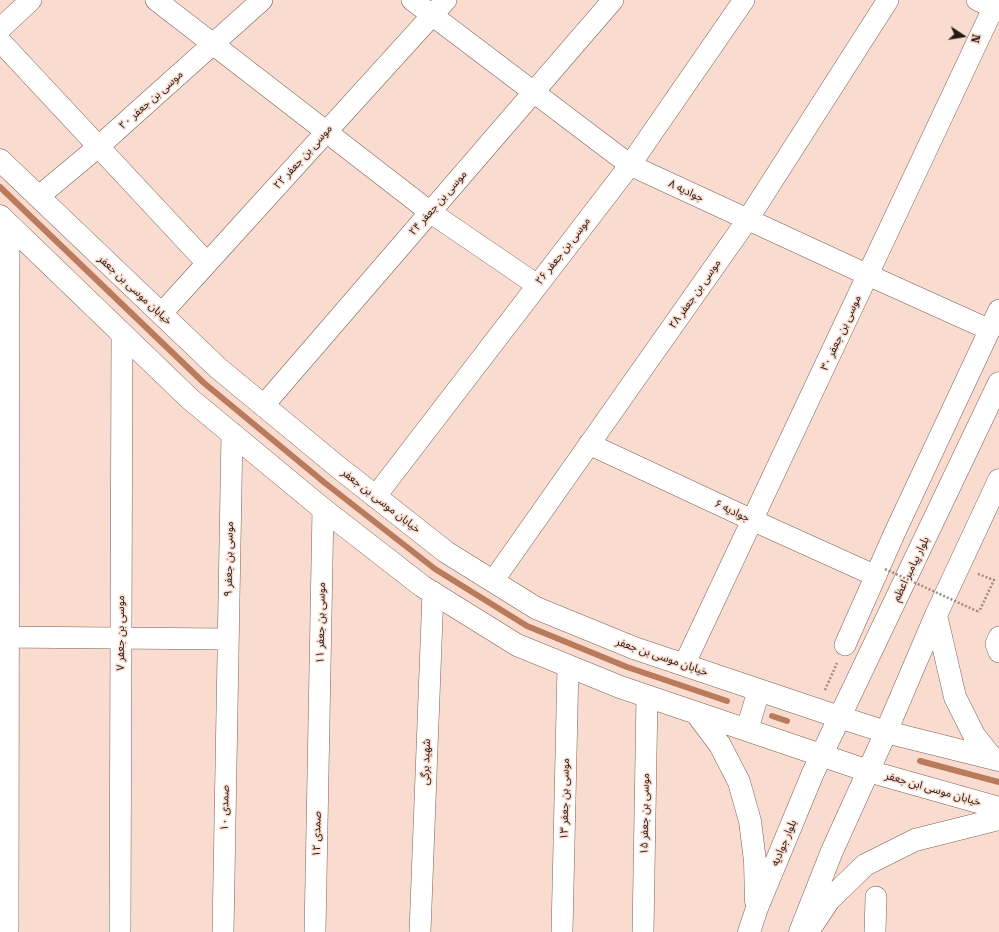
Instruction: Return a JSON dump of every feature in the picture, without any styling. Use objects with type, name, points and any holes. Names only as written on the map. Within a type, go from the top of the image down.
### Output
[{"type":"main road","name":"خیابان موسی بن جعفر","points":[[0,160],[218,368],[375,497],[446,552],[536,608],[634,648],[886,732]]},
{"type":"main road","points":[[4,221],[190,399],[323,509],[422,586],[517,645],[620,687],[822,755]]},
{"type":"main road","name":"بلوار پیامبر اعظم","points":[[822,755],[999,383]]},
{"type":"main road","points":[[800,932],[832,851],[886,732],[936,614],[999,480]]},
{"type":"main road","points":[[936,614],[955,697],[974,735],[996,759]]},
{"type":"main road","points":[[747,730],[759,690]]},
{"type":"main road","points":[[696,713],[720,745],[739,782],[750,821],[755,861],[757,908]]},
{"type":"main road","points":[[886,732],[996,759]]},
{"type":"main road","name":"بلوار جوادیه","points":[[749,932],[757,908],[822,755]]},
{"type":"main road","name":"خیابان موسی ابن جعفر","points":[[822,755],[999,808]]},
{"type":"main road","points":[[808,932],[829,900],[865,865],[915,840],[999,819]]},
{"type":"street","points":[[0,29],[31,0]]},
{"type":"street","points":[[156,0],[430,212],[537,285]]},
{"type":"street","name":"موسی بن جعفر ۲۰","points":[[38,197],[98,147],[262,0]]},
{"type":"street","name":"جوادیه ۸","points":[[412,0],[439,8],[534,92],[630,165],[990,330]]},
{"type":"street","name":"موسی بن جعفر ۲۴","points":[[263,406],[613,0]]},
{"type":"street","name":"موسی بن جعفر ۲۶","points":[[375,497],[630,165],[744,0]]},
{"type":"street","name":"موسی بن جعفر ۲۸","points":[[493,581],[748,220],[888,0]]},
{"type":"street","name":"موسی بن جعفر ۳۰","points":[[684,665],[868,275],[992,4]]},
{"type":"street","name":"موسی بن جعفر ۲۲","points":[[161,314],[439,8]]},
{"type":"street","points":[[0,41],[207,263]]},
{"type":"street","points":[[4,221],[4,765],[8,932]]},
{"type":"street","points":[[845,645],[880,572],[999,310]]},
{"type":"street","name":"موسی بن جعفر ۷","points":[[120,932],[122,334]]},
{"type":"street","name":"موسی بن جعفر ۹","points":[[228,684],[232,433]]},
{"type":"street","name":"جوادیه ۶","points":[[589,444],[752,520],[880,572]]},
{"type":"street","name":"موسی بن جعفر ۱۱","points":[[319,736],[323,509]]},
{"type":"street","name":"شهید برگی","points":[[420,932],[433,592]]},
{"type":"street","points":[[4,637],[228,639]]},
{"type":"street","points":[[999,637],[996,644],[999,652]]},
{"type":"street","name":"موسی بن جعفر ۱۳","points":[[562,932],[568,666]]},
{"type":"street","name":"صمدی ۱۰","points":[[223,932],[228,684]]},
{"type":"street","name":"موسی بن جعفر ۱۵","points":[[643,932],[647,696]]},
{"type":"street","name":"صمدی ۱۲","points":[[315,932],[319,736]]},
{"type":"street","points":[[875,932],[876,898]]},
{"type":"path","points":[[880,572],[979,612],[994,580]]},
{"type":"path","points":[[817,709],[845,645]]},
{"type":"waterway","points":[[0,187],[204,383],[325,483],[435,569],[527,626],[627,667],[727,701]]},
{"type":"waterway","points":[[772,716],[787,721]]},
{"type":"waterway","points":[[920,761],[999,782]]}]
